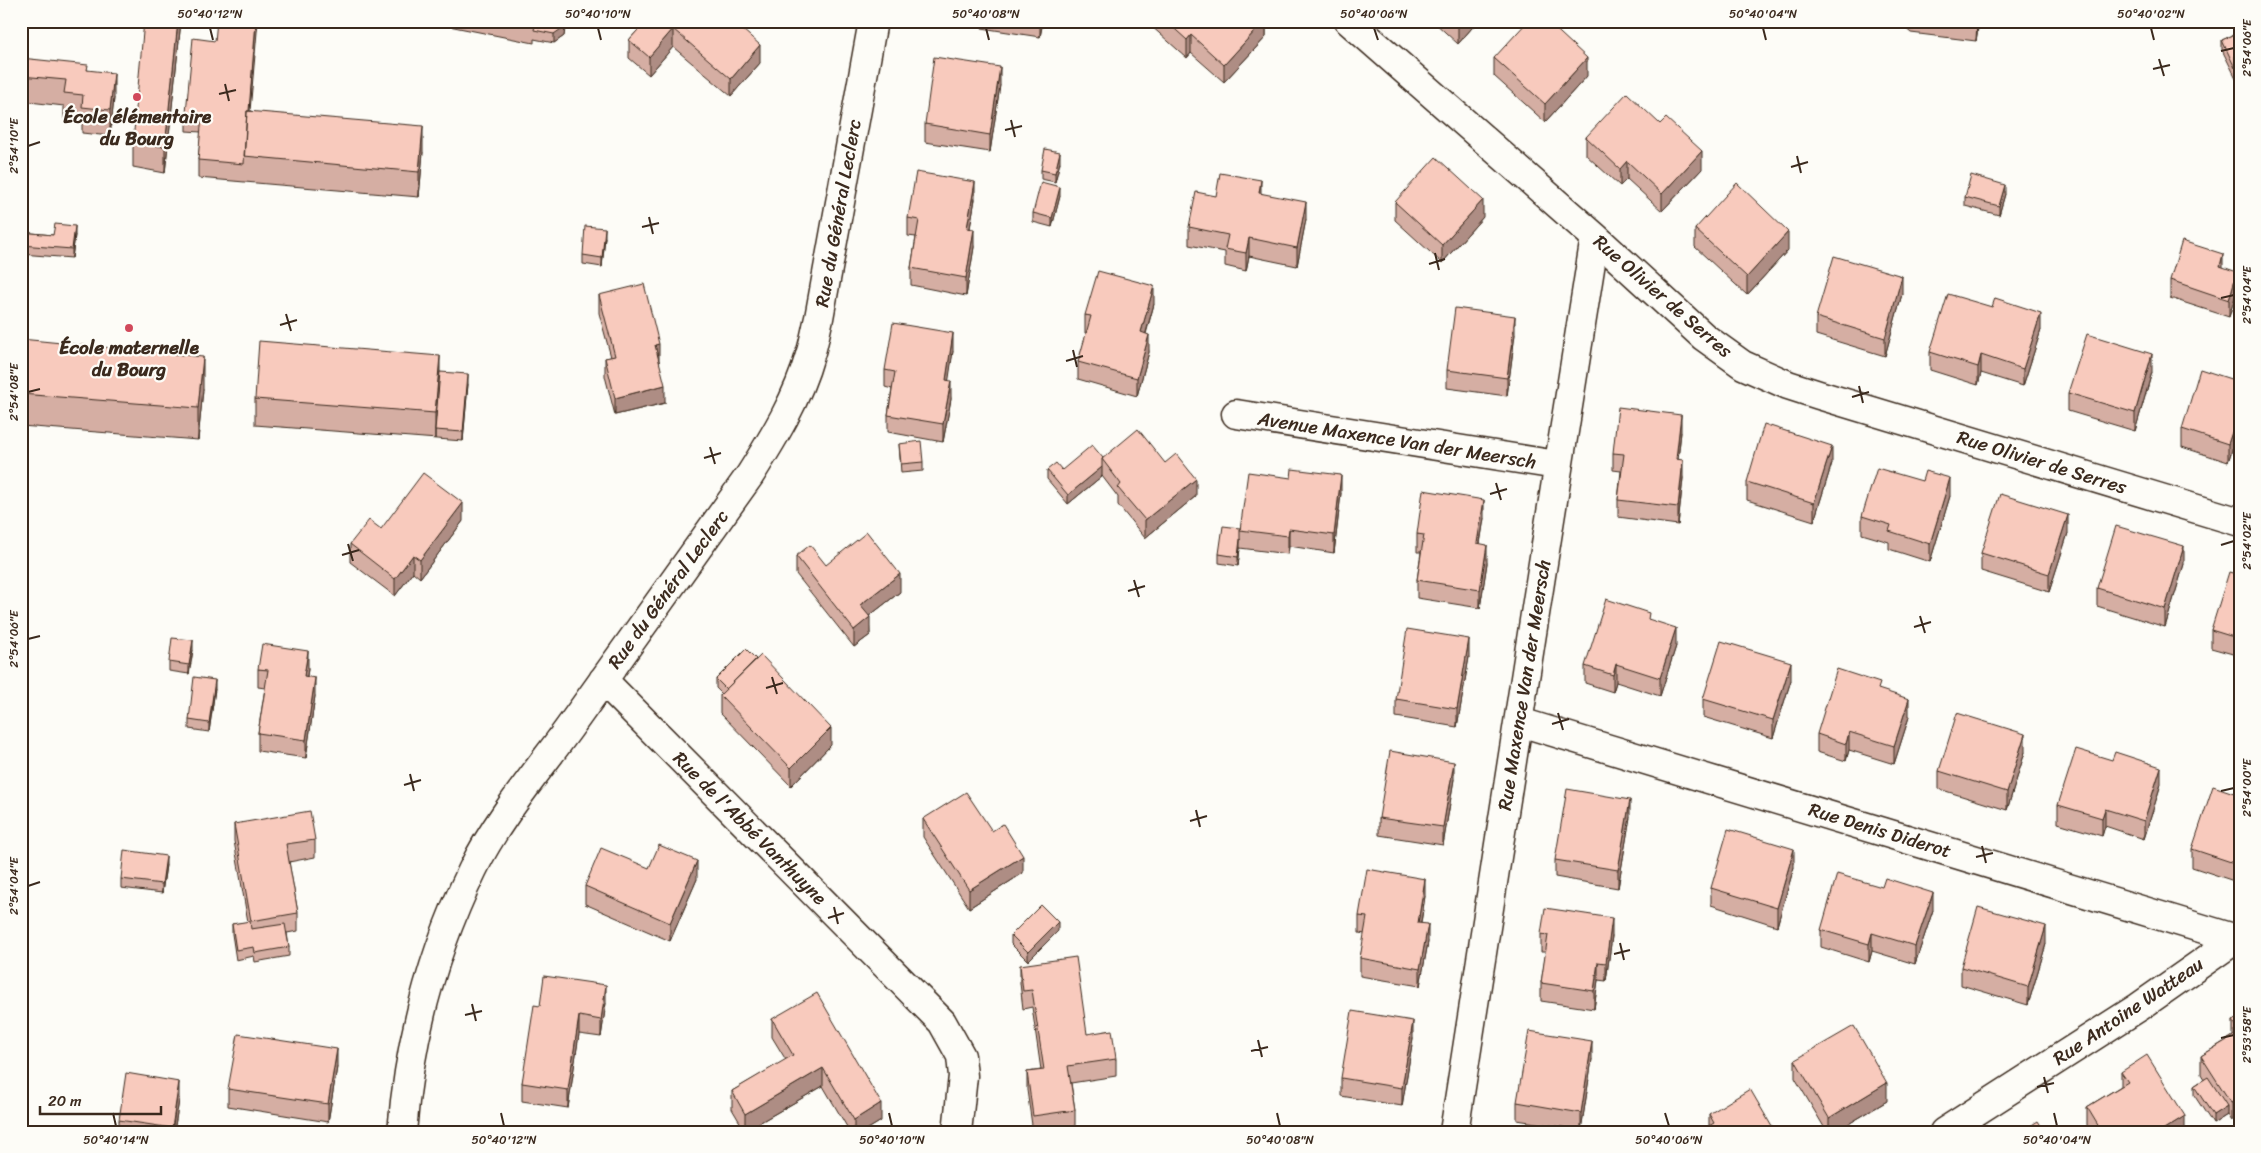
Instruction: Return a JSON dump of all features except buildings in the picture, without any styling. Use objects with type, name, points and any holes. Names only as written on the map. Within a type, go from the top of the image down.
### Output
[{"type":"street","name":"Rue du Général Leclerc","points":[[402,1132],[413,1051],[424,998],[445,933],[473,868],[510,809],[750,475],[783,418],[801,379],[810,356],[826,283],[873,21]]},
{"type":"street","name":"Rue Olivier de Serres","points":[[1349,21],[1704,337],[1743,365],[1819,396],[2240,522]]},
{"type":"street","name":"Rue Maxence Van der Meersch","points":[[1454,1132],[1520,722],[1557,465],[1595,238]]},
{"type":"street","name":"Avenue Maxence Van der Meersch","points":[[1236,414],[1557,465]]},
{"type":"street","name":"Rue de l'Abbé Vanthuyne","points":[[603,680],[942,1022],[961,1056],[963,1076],[956,1132]]},
{"type":"street","name":"Rue Denis Diderot","points":[[1520,722],[2238,939]]},
{"type":"street","name":"Rue Antoine Watteau","points":[[1944,1132],[2139,1007],[2238,939]]},
{"type":"place","name":"École élémentaire du Bourg","points":[[137,97]]},
{"type":"place","name":"École maternelle du Bourg","points":[[129,328]]}]
